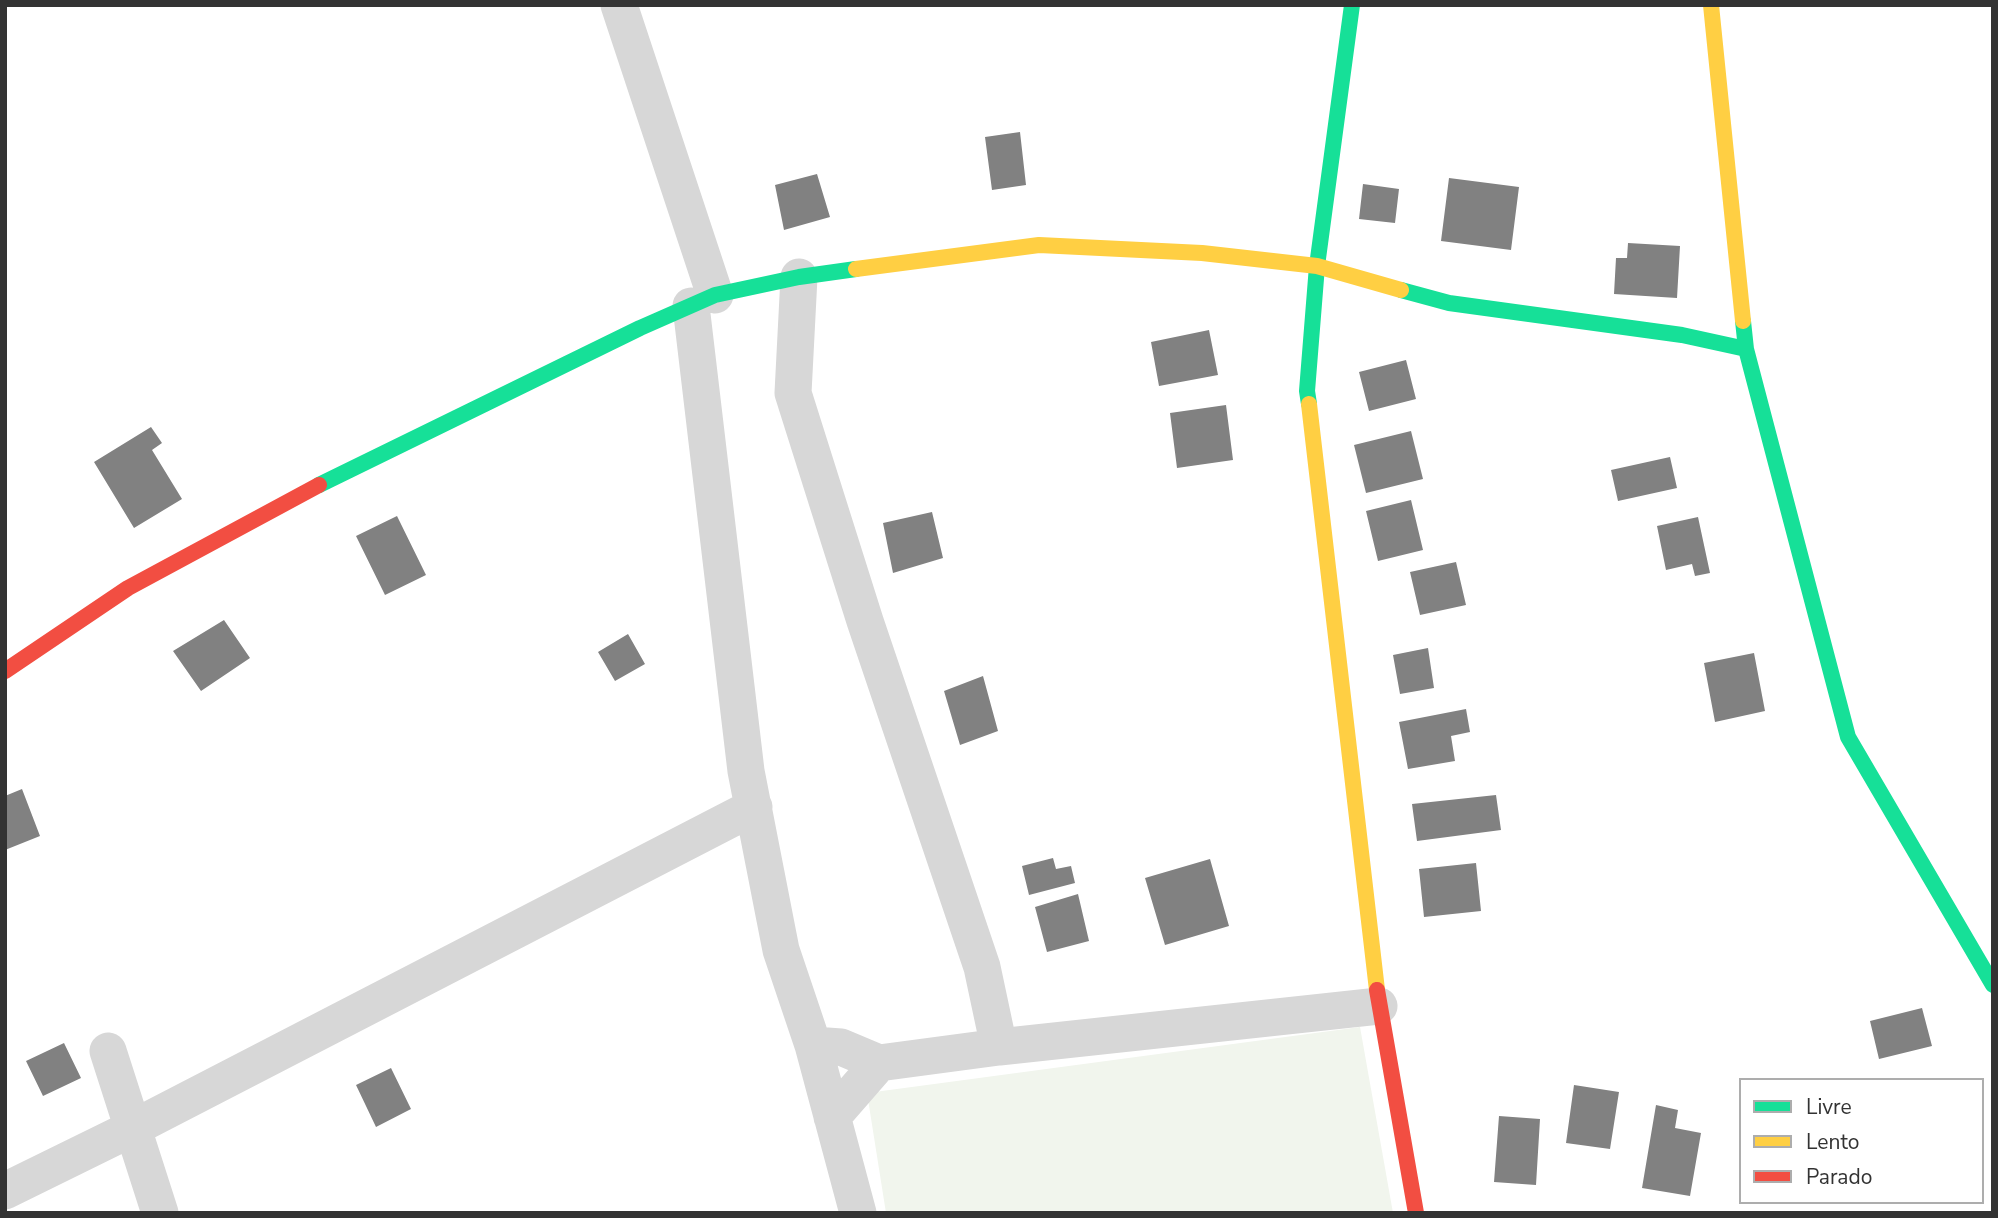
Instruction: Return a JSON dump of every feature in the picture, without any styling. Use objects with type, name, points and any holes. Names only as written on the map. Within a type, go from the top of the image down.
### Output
[{"type":"street","points":[[619,5],[703,300],[746,771],[781,950],[813,1045],[858,1213]]},
{"type":"street","points":[[1352,5],[1317,266],[1307,391],[1379,1006],[1416,1213]]},
{"type":"street","points":[[1711,5],[1746,349],[1848,737],[1993,985]]},
{"type":"street","points":[[5,671],[128,588],[338,475],[703,300],[799,277],[1039,245],[1202,253],[1317,266],[1450,303],[1682,335],[1746,349]]},
{"type":"street","points":[[799,277],[793,394],[865,621],[982,967],[999,1047]]},
{"type":"street","points":[[5,1191],[133,1128],[754,807]]},
{"type":"street","points":[[813,1045],[841,1048],[879,1063],[999,1047],[1379,1006]]},
{"type":"street","points":[[108,1051],[160,1213]]},
{"type":"street","points":[[832,1117],[879,1063]]},
{"type":"shaded area","points":[[1360,1027],[1393,1213],[886,1213],[867,1093]]},
{"type":"building","points":[[1020,132],[1026,185],[992,190],[985,137]]},
{"type":"building","points":[[817,174],[830,217],[784,230],[775,185]]},
{"type":"building","points":[[1449,178],[1519,187],[1511,250],[1441,241]]},
{"type":"building","points":[[1363,184],[1399,189],[1395,223],[1359,219]]},
{"type":"building","points":[[1628,243],[1680,246],[1677,298],[1614,294],[1616,258],[1627,258]]},
{"type":"building","points":[[1209,330],[1218,375],[1159,386],[1151,342]]},
{"type":"building","points":[[1406,360],[1416,399],[1369,411],[1359,372]]},
{"type":"building","points":[[1226,405],[1233,460],[1177,468],[1170,413]]},
{"type":"building","points":[[151,427],[162,443],[152,450],[182,499],[134,528],[94,462]]},
{"type":"building","points":[[1411,431],[1423,479],[1366,493],[1354,445]]},
{"type":"building","points":[[1670,457],[1677,488],[1618,501],[1611,470]]},
{"type":"building","points":[[1411,500],[1423,550],[1378,561],[1366,511]]},
{"type":"building","points":[[932,512],[943,558],[893,573],[883,523]]},
{"type":"building","points":[[397,516],[426,575],[385,595],[356,536]]},
{"type":"building","points":[[1698,517],[1710,573],[1695,576],[1692,564],[1666,570],[1657,526]]},
{"type":"building","points":[[1456,562],[1466,605],[1420,615],[1410,572]]},
{"type":"building","points":[[224,620],[250,658],[201,691],[173,651]]},
{"type":"building","points":[[628,634],[645,664],[615,681],[598,652]]},
{"type":"building","points":[[1428,648],[1434,688],[1400,694],[1393,655]]},
{"type":"building","points":[[1754,653],[1765,711],[1715,722],[1704,663]]},
{"type":"building","points":[[983,676],[998,731],[960,745],[944,691]]},
{"type":"building","points":[[1466,709],[1470,732],[1451,736],[1455,761],[1408,769],[1399,722]]},
{"type":"building","points":[[22,789],[40,836],[5,850],[5,796]]},
{"type":"building","points":[[1496,795],[1501,830],[1417,841],[1412,804]]},
{"type":"building","points":[[1053,858],[1056,869],[1071,866],[1075,883],[1029,895],[1022,866]]},
{"type":"building","points":[[1210,859],[1229,926],[1165,945],[1145,878]]},
{"type":"building","points":[[1476,863],[1481,911],[1424,917],[1419,869]]},
{"type":"building","points":[[1078,894],[1089,941],[1047,952],[1035,907]]},
{"type":"building","points":[[1922,1008],[1932,1046],[1879,1059],[1870,1021]]},
{"type":"building","points":[[64,1043],[81,1078],[43,1096],[26,1061]]},
{"type":"building","points":[[391,1068],[411,1109],[376,1127],[356,1085]]},
{"type":"building","points":[[1574,1085],[1619,1092],[1610,1149],[1566,1143]]},
{"type":"building","points":[[1656,1105],[1678,1110],[1675,1128],[1701,1133],[1690,1196],[1642,1188]]},
{"type":"building","points":[[1499,1116],[1540,1119],[1536,1185],[1494,1182]]},
{"type":"traffic: fast","points":[[1309,404],[1307,391],[1317,266],[1352,5]]},
{"type":"traffic: fast","points":[[319,485],[640,328],[715,295],[799,277],[856,269]]},
{"type":"traffic: fast","points":[[1401,290],[1449,303],[1682,335],[1746,349]]},
{"type":"traffic: fast","points":[[1743,321],[1746,349],[1848,737],[1993,985]]},
{"type":"traffic: slow","points":[[1711,5],[1743,321]]},
{"type":"traffic: slow","points":[[856,269],[1039,245],[1202,253],[1317,266],[1401,290]]},
{"type":"traffic: slow","points":[[1309,404],[1377,990]]},
{"type":"traffic: jam","points":[[5,671],[128,588],[319,485]]},
{"type":"traffic: jam","points":[[1377,990],[1416,1213]]}]
